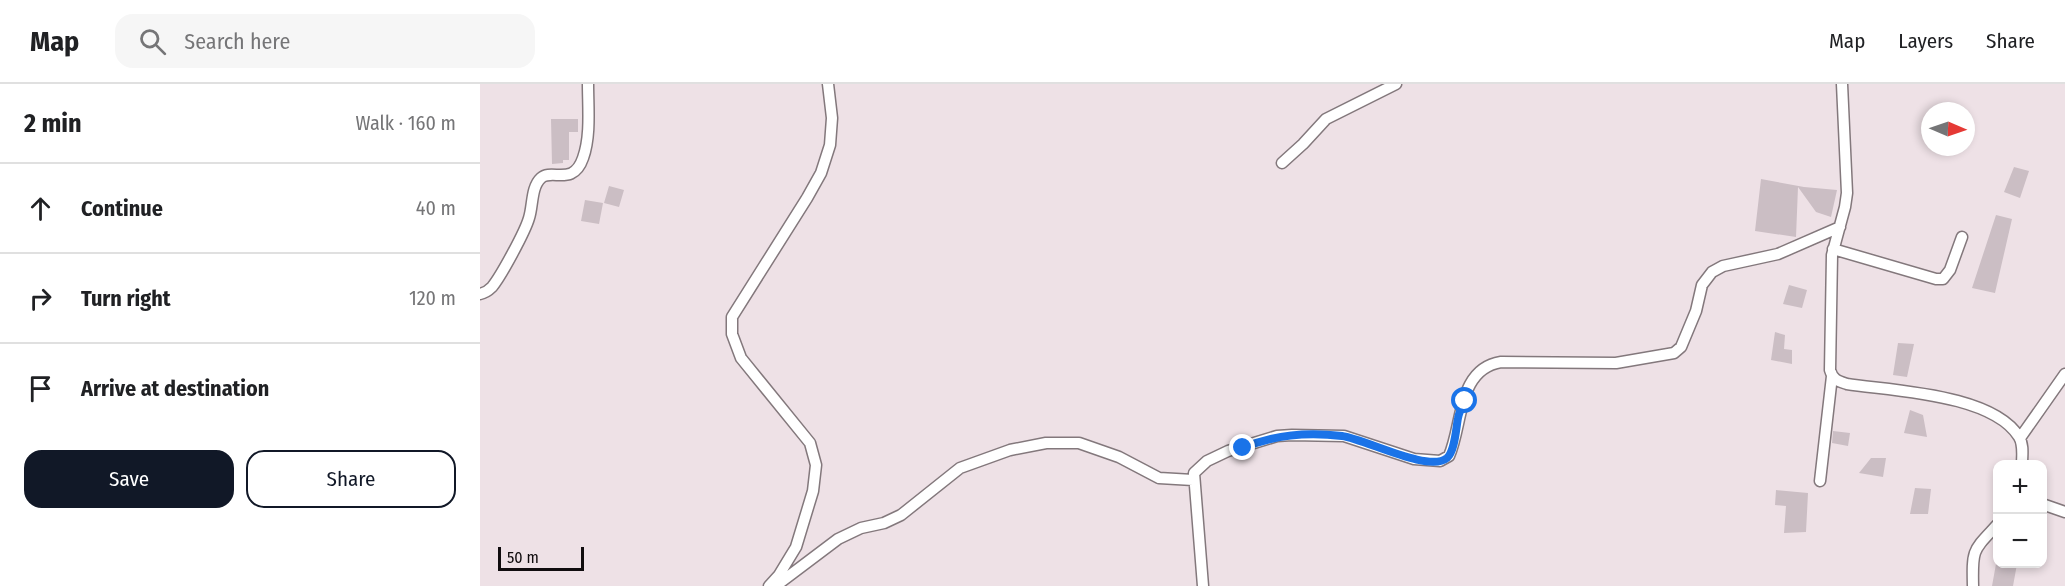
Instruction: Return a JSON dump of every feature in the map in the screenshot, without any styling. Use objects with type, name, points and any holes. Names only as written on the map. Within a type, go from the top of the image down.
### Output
[{"type":"street","points":[[480,294],[488,291],[496,280],[526,227],[536,186],[541,178],[546,175],[567,175],[575,170],[583,159],[588,125],[588,84]]},
{"type":"street","points":[[770,586],[796,547],[813,491],[816,465],[810,443],[741,357],[732,334],[732,317],[807,198],[820,173],[830,145],[832,118],[828,84]]},
{"type":"street","points":[[1282,163],[1326,118],[1396,84]]},
{"type":"street","points":[[1842,84],[1847,193],[1833,249],[1830,370],[1832,376],[1836,381],[1847,384],[1954,399],[1973,405],[2008,425],[2020,438],[2022,460]]},
{"type":"street","points":[[1203,586],[1197,501],[1193,480],[1194,473],[1207,461],[1260,440],[1292,435],[1344,436],[1414,459],[1440,461],[1449,456],[1458,416],[1474,376],[1485,366],[1501,362],[1616,363],[1674,354],[1681,347],[1696,311],[1702,285],[1712,272],[1723,266],[1788,251],[1840,227]]},
{"type":"street","points":[[1833,249],[1936,279],[1943,279],[1950,270],[1962,237]]},
{"type":"street","points":[[2020,438],[2065,374]]},
{"type":"street","points":[[1820,482],[1832,376]]},
{"type":"street","points":[[775,586],[838,539],[861,528],[884,523],[901,515],[960,468],[1010,450],[1046,443],[1079,443],[1119,457],[1159,478],[1193,480]]},
{"type":"street","points":[[2047,505],[2065,512]]},
{"type":"street","points":[[1973,586],[1973,554],[1977,545],[1993,529]]},
{"type":"building","points":[[551,119],[578,119],[578,132],[569,132],[569,160],[563,160],[563,163],[552,164]]},
{"type":"building","points":[[2014,167],[2029,171],[2020,198],[2004,192]]},
{"type":"building","points":[[1761,179],[1837,190],[1831,217],[1816,212],[1798,187],[1796,237],[1755,231]]},
{"type":"building","points":[[609,186],[624,190],[619,207],[604,203]]},
{"type":"building","points":[[585,200],[603,203],[599,224],[581,221]]},
{"type":"building","points":[[1996,215],[2012,219],[1995,293],[1972,288]]},
{"type":"building","points":[[1789,285],[1807,290],[1802,308],[1783,304]]},
{"type":"building","points":[[1775,332],[1785,335],[1784,349],[1792,350],[1792,364],[1771,360]]},
{"type":"building","points":[[1898,343],[1914,344],[1907,377],[1893,375]]},
{"type":"building","points":[[1910,410],[1923,415],[1927,437],[1904,433]]},
{"type":"building","points":[[1833,431],[1850,433],[1848,446],[1832,443]]},
{"type":"building","points":[[1871,458],[1886,458],[1883,477],[1859,473]]},
{"type":"building","points":[[1915,488],[1931,489],[1928,514],[1910,514]]},
{"type":"building","points":[[1776,490],[1808,493],[1806,532],[1784,533],[1786,506],[1775,505]]},
{"type":"building","points":[[1995,568],[2016,568],[2013,586],[1992,586]]},
{"type":"route","points":[[1243,448],[1276,436],[1344,436],[1414,459],[1440,461],[1449,456],[1458,416],[1465,401]]}]
